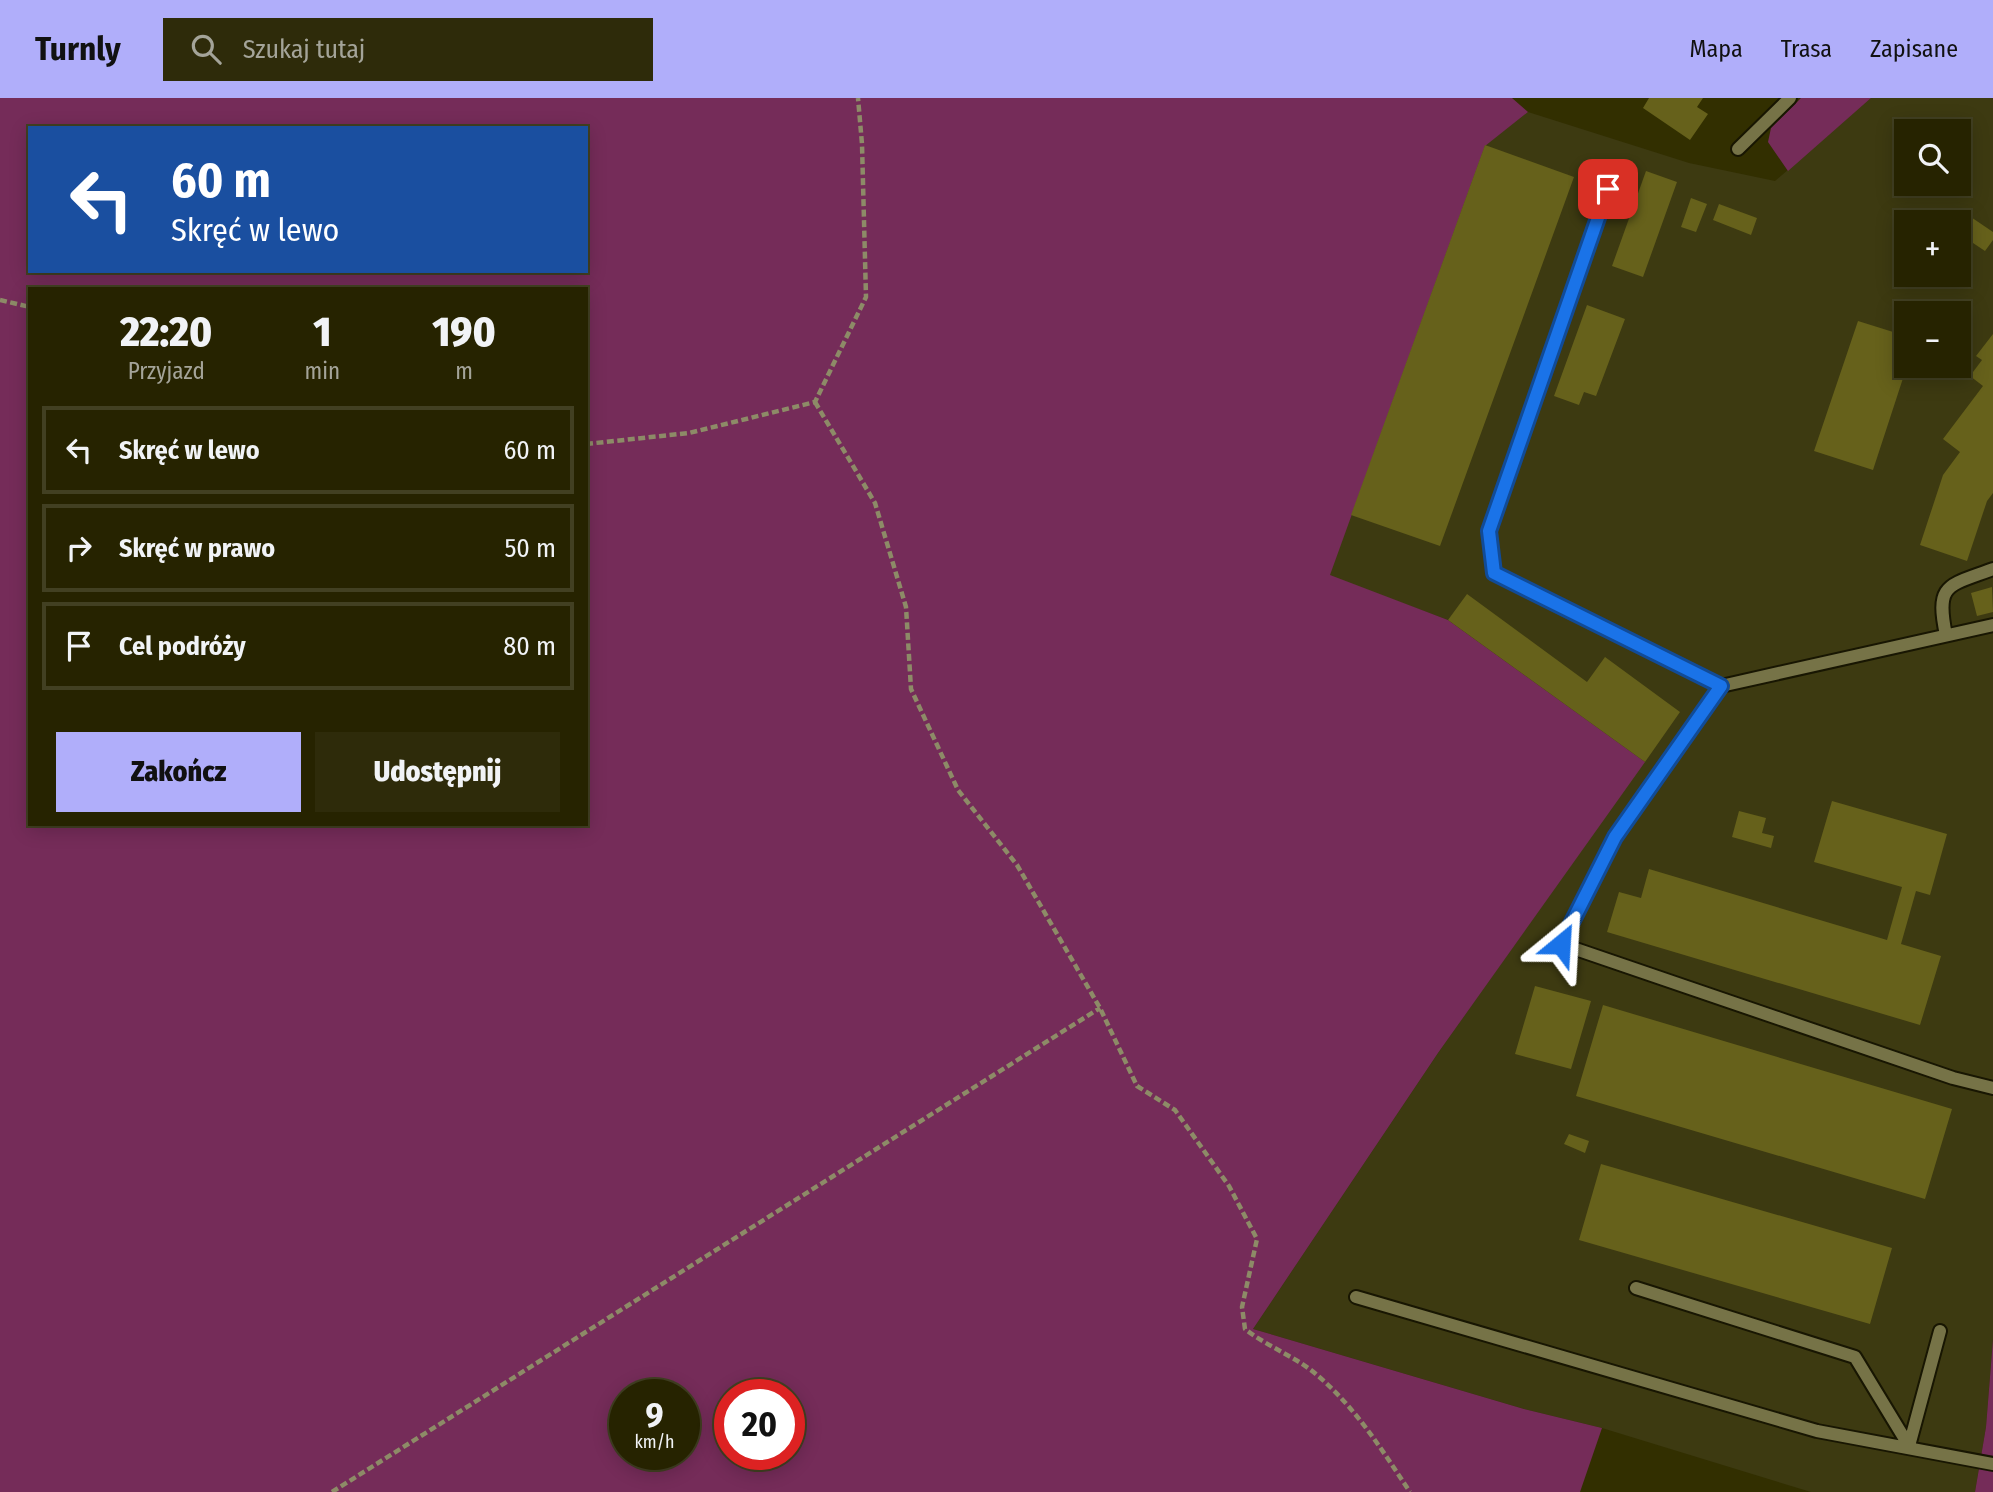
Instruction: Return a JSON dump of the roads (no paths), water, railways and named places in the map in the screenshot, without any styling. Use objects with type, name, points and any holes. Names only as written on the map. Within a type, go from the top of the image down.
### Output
[{"type":"lane","points":[[1738,149],[1790,98]]},
{"type":"lane","points":[[1608,189],[1489,531],[1494,573],[1721,686],[1993,625]]},
{"type":"lane","points":[[1947,635],[1940,606],[1944,594],[1955,584],[1993,569]]},
{"type":"lane","points":[[1721,686],[1615,837],[1561,944],[1953,1078],[1993,1088]]},
{"type":"lane","points":[[1636,1288],[1856,1357],[1909,1446]]},
{"type":"lane","points":[[1356,1297],[1817,1431],[1909,1446],[1993,1464]]},
{"type":"lane","points":[[1909,1446],[1940,1331]]}]
